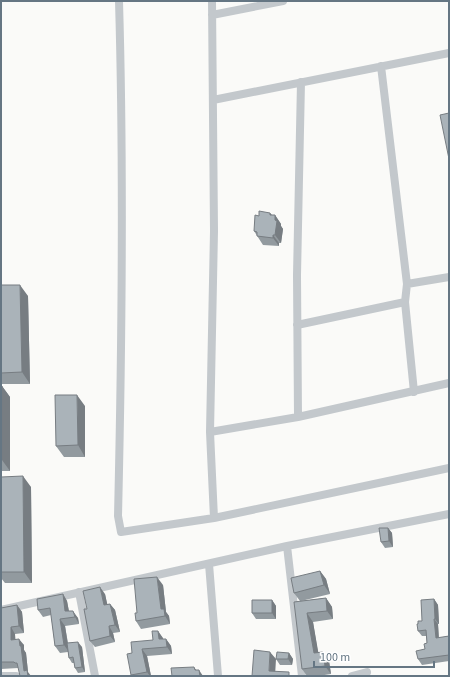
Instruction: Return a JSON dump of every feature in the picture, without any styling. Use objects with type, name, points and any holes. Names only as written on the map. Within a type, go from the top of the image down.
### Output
[{"type":"street","points":[[119,1],[121,83],[121,382],[118,516],[121,532],[214,518],[449,468]]},
{"type":"street","points":[[212,1],[214,231],[210,432],[214,518]]},
{"type":"street","points":[[212,15],[283,1]]},
{"type":"street","points":[[213,100],[449,53]]},
{"type":"street","points":[[381,66],[407,284],[405,302],[414,392]]},
{"type":"street","points":[[298,417],[297,325],[301,82]]},
{"type":"street","points":[[407,284],[449,277]]},
{"type":"street","points":[[297,325],[405,302]]},
{"type":"street","points":[[210,432],[298,417],[449,384]]},
{"type":"street","points":[[1,610],[287,546],[449,514]]},
{"type":"street","points":[[287,546],[302,676]]},
{"type":"street","points":[[209,564],[218,676]]},
{"type":"street","points":[[79,592],[95,676]]},
{"type":"street","points":[[352,676],[366,672]]},
{"type":"street","points":[[1,676],[16,676]]},
{"type":"building","points":[[449,113],[449,159],[440,115]]},
{"type":"building","points":[[259,211],[270,213],[270,215],[275,215],[275,220],[277,221],[275,235],[273,235],[273,238],[257,236],[257,232],[254,231],[255,215],[259,216]]},
{"type":"building","points":[[1,285],[20,285],[22,372],[1,373]]},
{"type":"building","points":[[2,386],[2,460],[1,460]]},
{"type":"building","points":[[55,395],[77,395],[78,445],[56,446]]},
{"type":"building","points":[[23,476],[24,572],[1,572],[1,477]]},
{"type":"building","points":[[379,528],[388,528],[389,541],[381,542]]},
{"type":"building","points":[[320,571],[324,585],[294,593],[291,578]]},
{"type":"building","points":[[157,577],[161,609],[164,609],[165,616],[136,621],[135,613],[137,613],[134,579]]},
{"type":"building","points":[[100,587],[104,605],[110,604],[115,625],[109,626],[110,636],[90,641],[84,609],[87,609],[83,591]]},
{"type":"building","points":[[63,594],[65,611],[73,611],[75,617],[60,619],[64,645],[55,646],[50,608],[38,610],[37,599]]},
{"type":"building","points":[[326,598],[327,611],[307,613],[314,653],[323,652],[325,666],[302,669],[294,602]]},
{"type":"building","points":[[434,599],[436,638],[449,636],[449,655],[418,659],[416,651],[425,649],[424,644],[427,643],[426,630],[418,631],[417,624],[418,621],[422,621],[421,600]]},
{"type":"building","points":[[252,600],[272,600],[272,613],[252,613]]},
{"type":"building","points":[[17,605],[19,626],[11,627],[11,640],[19,639],[24,671],[27,670],[28,676],[20,676],[17,663],[1,662],[1,608]]},
{"type":"building","points":[[152,631],[158,631],[159,639],[166,639],[167,647],[142,649],[147,672],[131,675],[127,654],[132,653],[131,642],[153,640]]},
{"type":"building","points":[[78,642],[82,667],[75,668],[73,657],[69,658],[67,643]]},
{"type":"building","points":[[254,650],[270,652],[269,671],[289,672],[289,676],[252,676]]},
{"type":"building","points":[[277,652],[289,653],[288,659],[276,659]]},
{"type":"building","points":[[194,667],[195,670],[199,670],[200,676],[172,676],[171,668]]}]
